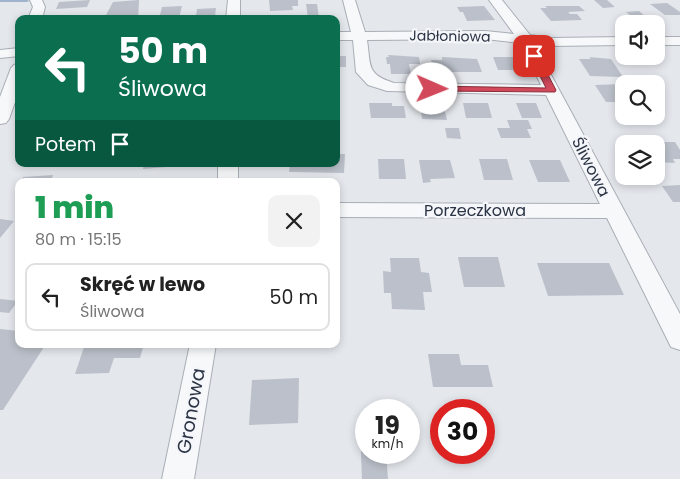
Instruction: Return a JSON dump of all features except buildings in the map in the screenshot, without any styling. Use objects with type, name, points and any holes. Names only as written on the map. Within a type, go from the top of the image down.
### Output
[{"type":"street","points":[[234,0],[234,15]]},
{"type":"street","points":[[349,0],[359,35],[364,72],[374,82],[393,88],[552,90]]},
{"type":"street","name":"Śliwowa","points":[[495,0],[525,39],[680,339]]},
{"type":"street","points":[[36,2],[39,7],[36,15]]},
{"type":"street","name":"Jabłoniowa","points":[[340,36],[484,35],[551,42],[615,41]]},
{"type":"street","points":[[665,41],[680,41]]},
{"type":"street","points":[[0,54],[15,52]]},
{"type":"street","points":[[0,119],[15,79]]},
{"type":"street","name":"Porzeczkowa","points":[[340,210],[613,211]]},
{"type":"street","name":"Gronowa","points":[[178,479],[202,348]]},
{"type":"waterway","points":[[0,1],[27,1]]},
{"type":"route","points":[[432,89],[552,90],[534,56]]}]
